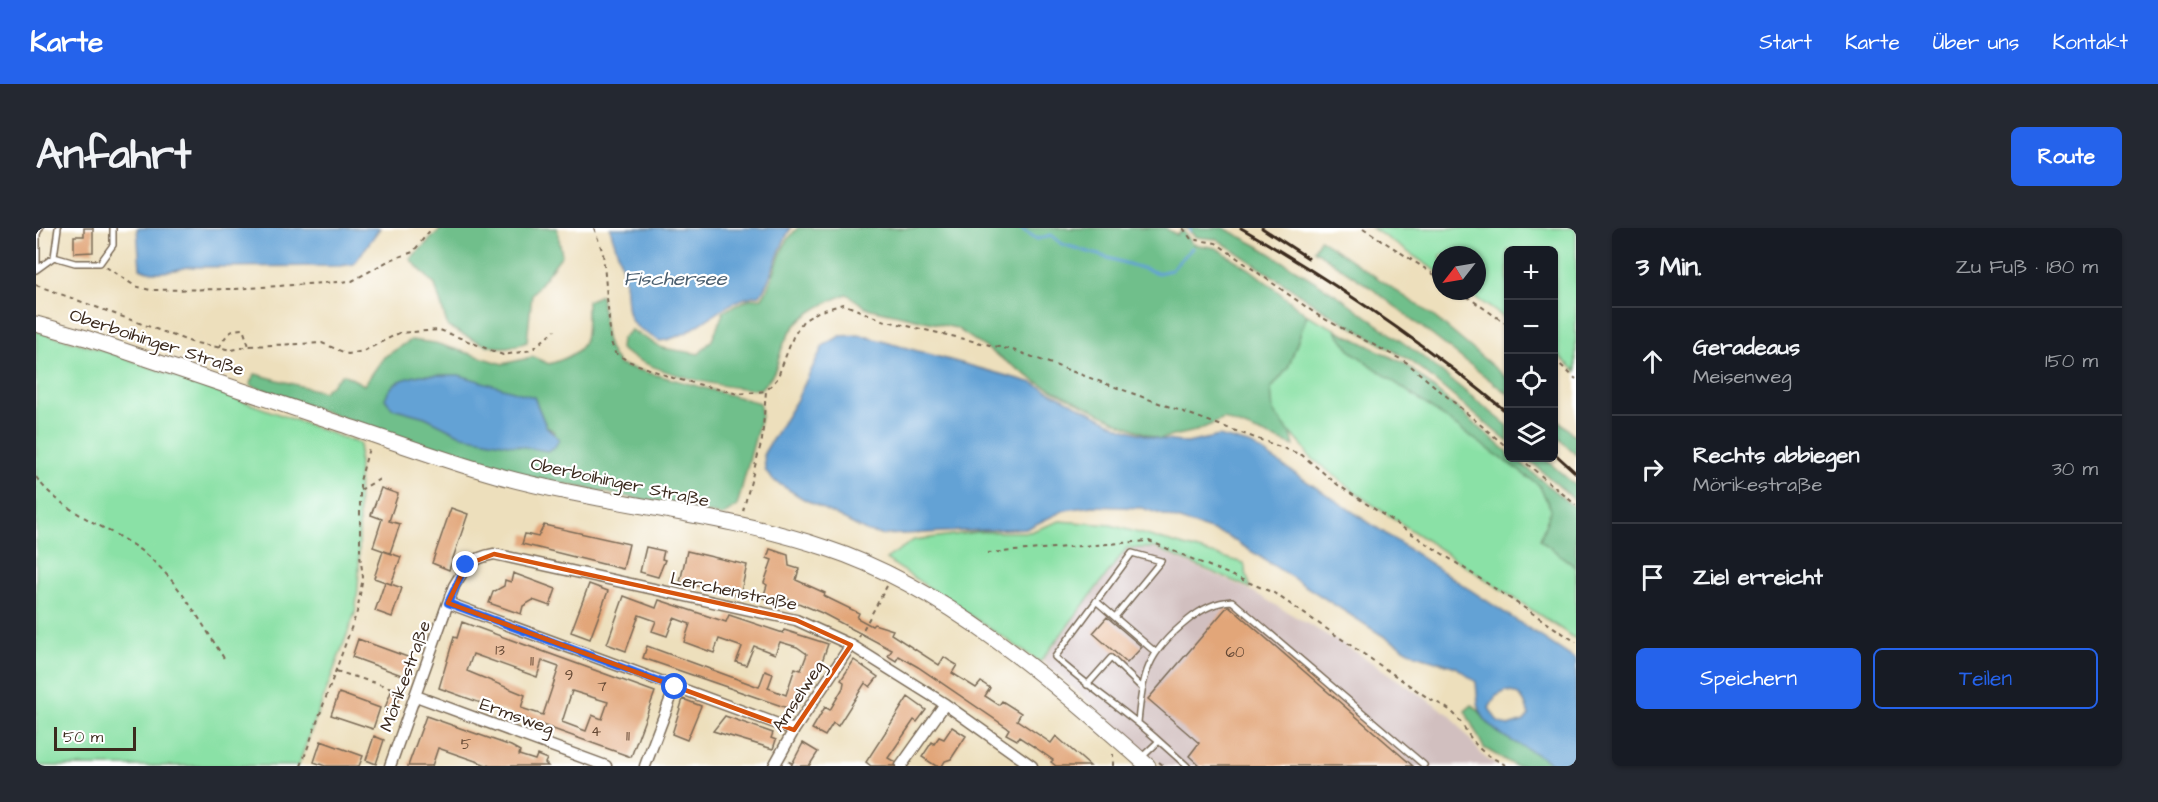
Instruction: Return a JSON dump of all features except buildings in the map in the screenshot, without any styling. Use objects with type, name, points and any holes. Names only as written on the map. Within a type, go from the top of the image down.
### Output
[{"type":"main road","name":"Oberboihinger Straße","points":[[36,324],[86,338],[492,474],[591,498],[739,526],[829,548],[876,568],[913,588],[1014,654],[1089,714],[1144,763]]},
{"type":"street","name":"Lerchenstraße","points":[[466,565],[477,557],[494,554],[640,588],[796,620],[853,646],[945,704],[1032,766]]},
{"type":"street","name":"Mörikestraße","points":[[390,766],[448,603],[466,565]]},
{"type":"street","points":[[448,603],[794,730]]},
{"type":"street","name":"Amselweg","points":[[774,766],[794,730],[853,646]]},
{"type":"street","points":[[645,766],[675,687]]},
{"type":"street","name":"Ermsweg","points":[[416,696],[606,766]]},
{"type":"street","points":[[901,766],[945,704]]},
{"type":"lane","points":[[37,269],[37,234],[40,228]]},
{"type":"lane","points":[[37,269],[54,257],[58,228]]},
{"type":"lane","points":[[54,257],[75,263],[100,264],[113,245],[113,228]]},
{"type":"lane","points":[[1114,617],[1161,561],[1132,553],[1054,657],[1087,686],[1113,701],[1187,766]]},
{"type":"lane","points":[[1096,601],[1154,651]]},
{"type":"lane","points":[[1138,722],[1142,687],[1154,651],[1194,616],[1219,602],[1232,601],[1424,765]]},
{"type":"lane","points":[[1087,686],[1111,658],[1142,687]]},
{"type":"lane","points":[[1144,763],[1159,741]]},
{"type":"path","points":[[100,264],[135,286],[150,290],[234,289],[352,282],[390,260],[413,252],[432,228]]},
{"type":"path","points":[[594,228],[603,253],[611,342],[615,353],[628,361],[673,378],[728,392],[752,394],[766,391],[777,379],[793,337],[803,321],[818,312],[843,304],[882,320],[1016,351],[1302,455],[1338,485],[1576,642]]},
{"type":"path","points":[[1183,228],[1191,239],[1216,243],[1319,316],[1406,362],[1504,444]]},
{"type":"path","points":[[1363,228],[1432,273]]},
{"type":"path","points":[[36,285],[191,342],[232,350],[249,346],[322,343],[348,354],[364,351],[399,333],[440,330],[480,348],[503,355],[532,350],[555,330]]},
{"type":"path","points":[[1472,300],[1504,322]]},
{"type":"path","points":[[219,348],[226,335],[235,329],[243,329],[249,346]]},
{"type":"path","points":[[1558,363],[1576,379]]},
{"type":"path","points":[[739,526],[762,440],[766,391]]},
{"type":"path","points":[[301,766],[357,612],[363,578],[360,555],[360,490],[370,444]]},
{"type":"path","points":[[1525,462],[1576,505]]},
{"type":"path","points":[[36,477],[50,495],[139,549],[167,577],[202,623],[225,660]]},
{"type":"path","points":[[360,490],[380,479]]},
{"type":"path","points":[[888,585],[896,590]]},
{"type":"path","points":[[853,646],[885,591]]},
{"type":"path","points":[[335,670],[416,696]]},
{"type":"path","points":[[1113,751],[1113,766]]},
{"type":"highlighted area","points":[[494,554],[796,620],[851,645],[794,730],[448,603],[466,565]]},
{"type":"shaded area","points":[[1127,549],[1155,549],[1250,590],[1359,654],[1450,715],[1484,757],[1498,766],[1162,766],[1042,661]]},
{"type":"green space","points":[[442,228],[557,228],[562,255],[532,294],[527,342],[515,346],[495,347],[478,342],[448,327],[435,285],[410,259]]},
{"type":"green space","points":[[798,228],[1165,228],[1177,235],[1182,230],[1193,244],[1216,248],[1251,270],[1307,315],[1288,368],[1271,389],[1273,411],[1291,434],[1294,446],[1224,419],[1196,431],[1159,439],[1122,424],[1037,382],[956,328],[867,308],[847,294],[820,306],[797,324],[782,347],[775,370],[760,389],[727,386],[687,378],[649,365],[620,349],[621,339],[631,330],[662,348],[699,354],[712,340],[724,311],[749,299],[762,298],[781,252]]},
{"type":"green space","points":[[1186,228],[1224,228],[1258,246],[1340,297],[1420,355],[1504,423],[1504,439],[1411,361],[1322,309],[1217,239],[1196,237]]},
{"type":"green space","points":[[1372,228],[1576,228],[1576,371],[1558,355],[1558,246],[1504,246],[1504,317],[1479,300],[1486,300],[1486,246],[1432,246],[1432,268]]},
{"type":"green space","points":[[1320,239],[1432,315],[1504,376],[1504,391],[1370,287],[1314,250]]},
{"type":"green space","points":[[601,295],[607,341],[614,358],[620,365],[760,403],[761,416],[737,506],[722,516],[530,477],[394,436],[250,385],[255,374],[323,392],[343,374],[364,385],[384,357],[411,340],[435,343],[503,364],[533,357],[549,364],[580,349],[586,335],[587,301]],"holes":[[[534,397],[546,426],[555,432],[547,451],[425,417]]]},
{"type":"green space","points":[[1307,315],[1335,329],[1351,351],[1539,485],[1551,509],[1540,540],[1576,567],[1576,639],[1367,501],[1308,455],[1300,443],[1279,422],[1272,409],[1271,389],[1288,368]]},
{"type":"green space","points":[[1335,329],[1405,364],[1504,449],[1504,460],[1351,351]]},
{"type":"green space","points":[[36,331],[106,351],[360,444],[359,571],[355,613],[298,766],[36,766]]},
{"type":"green space","points":[[1558,420],[1576,437],[1576,455],[1558,438]]},
{"type":"green space","points":[[1507,462],[1520,462],[1576,509],[1576,567],[1540,540],[1551,509],[1539,485]]},
{"type":"green space","points":[[1532,462],[1549,462],[1576,486],[1576,501]]},
{"type":"green space","points":[[1060,521],[1111,525],[1244,563],[1250,588],[1156,548],[1127,548],[1040,662],[886,559],[914,540],[978,532],[1030,532]]},
{"type":"green space","points":[[1472,705],[1495,729],[1554,766],[1515,766],[1484,748],[1465,711]]},
{"type":"water","points":[[137,228],[380,228],[354,264],[188,267],[158,272],[140,268]]},
{"type":"water","name":"Fischersee","points":[[610,228],[791,228],[760,295],[733,303],[686,332],[660,341],[639,329],[630,318],[623,269]]},
{"type":"water","points":[[860,335],[1033,383],[1122,428],[1159,439],[1187,443],[1219,436],[1252,445],[1576,660],[1576,766],[1554,766],[1493,729],[1480,710],[1476,682],[1456,667],[1416,655],[1226,535],[1142,508],[1093,506],[1065,510],[1028,528],[883,535],[868,532],[802,498],[773,480],[765,470],[764,453],[796,401],[823,346],[840,336]],"holes":[[[1506,691],[1522,698],[1529,715],[1524,721],[1508,726],[1498,722],[1489,708],[1496,696]]]},
{"type":"water","points":[[420,375],[459,375],[534,397],[546,426],[559,439],[555,447],[547,451],[463,436],[425,417],[392,408],[385,399],[391,388],[403,380]]},
{"type":"waterway","points":[[1020,228],[1037,239],[1051,235],[1062,244],[1158,273],[1171,270],[1192,248]]},
{"type":"railway","points":[[1241,228],[1311,270],[1379,315],[1444,362],[1504,410]]},
{"type":"railway","points":[[1262,228],[1308,258]]},
{"type":"railway","points":[[1558,457],[1576,473]]},
{"type":"route","points":[[466,565],[454,586],[448,603],[675,687]]}]
